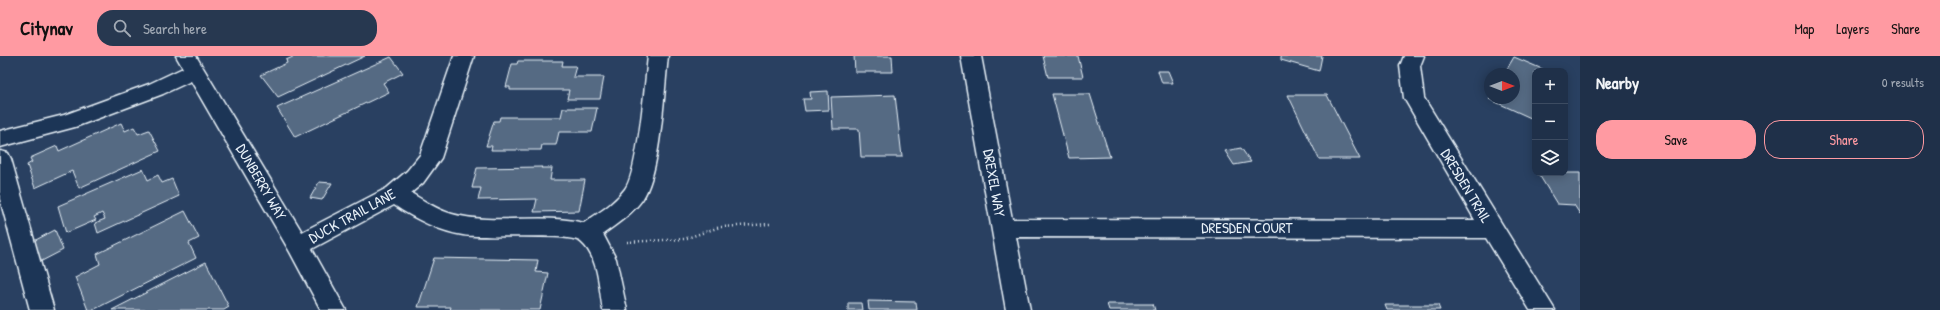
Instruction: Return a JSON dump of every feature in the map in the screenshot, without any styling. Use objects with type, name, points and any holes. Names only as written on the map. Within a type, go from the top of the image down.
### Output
[{"type":"street","name":"DUCK TRAIL LANE","points":[[298,246],[395,194],[415,177],[430,158],[464,56]]},
{"type":"street","points":[[592,238],[634,194],[641,178],[645,160],[658,56]]},
{"type":"street","name":"DREXEL WAY","points":[[971,56],[1018,310]]},
{"type":"street","name":"DRESDEN TRAIL","points":[[1414,56],[1410,66],[1414,98],[1492,229],[1543,310]]},
{"type":"street","points":[[0,139],[68,122],[156,90],[191,63]]},
{"type":"street","name":"DUNBERRY WAY","points":[[191,63],[334,310]]},
{"type":"street","points":[[0,159],[42,310]]},
{"type":"street","points":[[395,194],[434,217],[452,223],[472,227],[554,226],[592,238],[604,260],[615,310]]},
{"type":"street","name":"DRESDEN COURT","points":[[1002,228],[1492,229]]},
{"type":"path","points":[[592,238],[684,239],[720,227],[770,224]]},
{"type":"building","points":[[295,56],[365,56],[278,97],[261,75],[287,63],[286,60]]},
{"type":"building","points":[[854,56],[892,56],[893,72],[855,72]]},
{"type":"building","points":[[1043,56],[1078,56],[1083,77],[1048,77]]},
{"type":"building","points":[[1281,56],[1322,56],[1319,71],[1281,60]]},
{"type":"building","points":[[391,57],[403,73],[383,83],[389,92],[295,137],[277,108]]},
{"type":"building","points":[[1514,57],[1540,68],[1532,68],[1532,119],[1500,104],[1520,104],[1520,68],[1508,68]]},
{"type":"building","points":[[518,61],[563,61],[562,66],[576,66],[573,77],[604,77],[600,99],[567,99],[569,90],[510,90],[510,87],[506,87],[512,64],[517,64]]},
{"type":"building","points":[[1158,71],[1168,71],[1173,83],[1162,83]]},
{"type":"building","points":[[828,91],[829,110],[805,111],[803,99],[811,99],[810,92]]},
{"type":"building","points":[[1052,94],[1090,94],[1110,157],[1069,158]]},
{"type":"building","points":[[895,95],[902,157],[861,157],[859,129],[833,129],[831,97]]},
{"type":"building","points":[[1288,95],[1327,95],[1360,159],[1319,159]]},
{"type":"building","points":[[563,108],[597,108],[592,132],[559,132],[556,145],[542,145],[541,150],[491,150],[492,146],[486,146],[494,121],[499,121],[500,117],[561,117]]},
{"type":"building","points":[[121,123],[125,131],[134,127],[138,134],[149,130],[160,151],[79,188],[72,171],[35,188],[27,165],[32,162],[30,158],[57,146],[59,151]]},
{"type":"building","points":[[1241,148],[1251,162],[1234,165],[1225,151]]},
{"type":"building","points":[[542,167],[541,168],[552,168],[550,180],[585,180],[579,211],[534,212],[537,199],[478,200],[481,188],[472,188],[477,168]]},
{"type":"building","points":[[143,169],[148,180],[158,175],[162,183],[172,179],[179,196],[98,233],[95,223],[105,219],[102,213],[94,217],[96,220],[66,233],[58,206]]},
{"type":"building","points":[[1568,173],[1580,173],[1580,214],[1574,205],[1557,204],[1540,176],[1568,176]]},
{"type":"building","points":[[319,182],[332,183],[322,200],[310,198]]},
{"type":"building","points":[[185,211],[199,238],[189,243],[196,258],[93,310],[88,310],[75,277],[100,264],[97,254]]},
{"type":"building","points":[[55,230],[63,250],[38,263],[30,243]]},
{"type":"building","points":[[434,258],[538,260],[536,272],[548,273],[540,310],[450,310],[451,307],[418,307]]},
{"type":"building","points":[[206,262],[229,307],[224,310],[112,310]]},
{"type":"building","points":[[868,301],[916,302],[917,310],[869,310]]},
{"type":"building","points":[[848,303],[861,303],[862,310],[848,310]]},
{"type":"building","points":[[1107,304],[1153,304],[1155,310],[1109,310]]},
{"type":"building","points":[[1385,305],[1438,305],[1440,310],[1387,310]]}]
